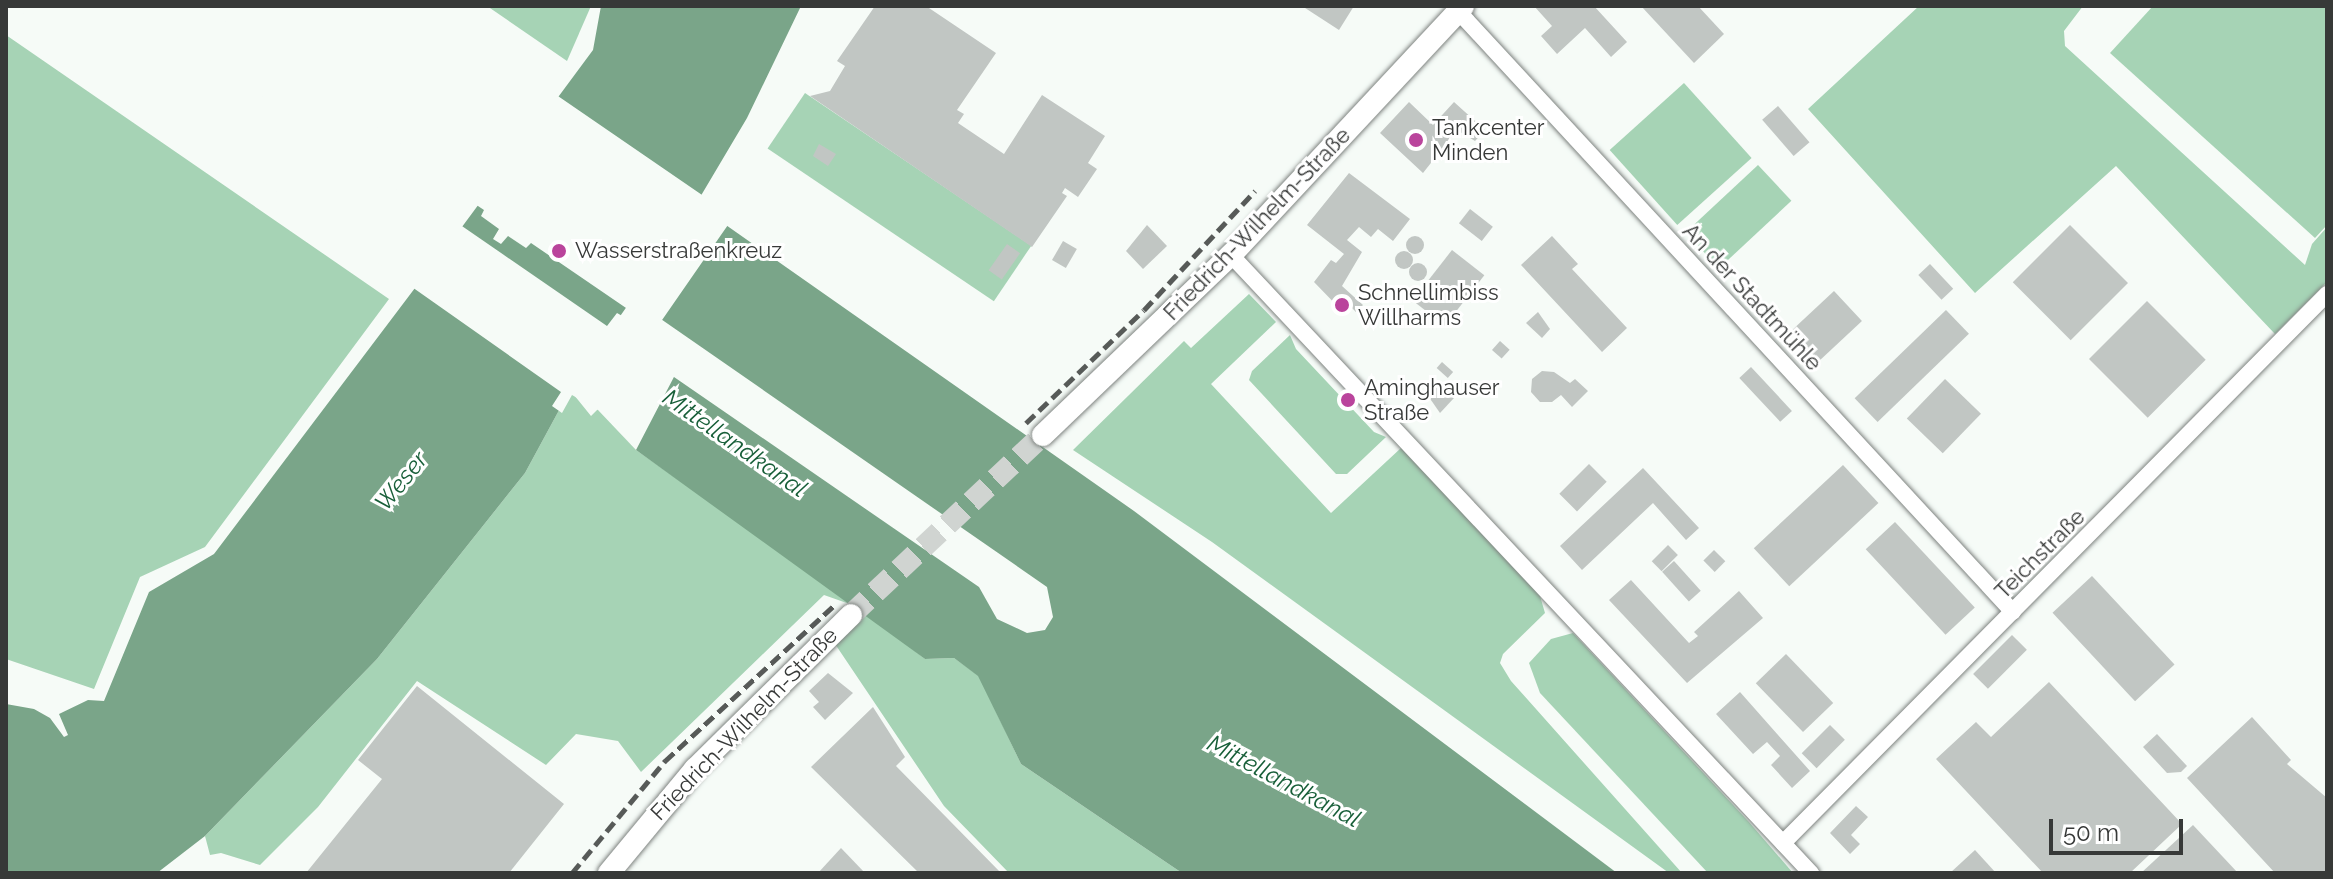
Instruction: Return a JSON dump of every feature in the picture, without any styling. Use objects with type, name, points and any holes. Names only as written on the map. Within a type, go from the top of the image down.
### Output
[{"type":"street","name":"Friedrich-Wilhelm-Straße","points":[[1043,435],[1231,255],[1461,9]]},
{"type":"street","name":"An der Stadtmühle","points":[[1461,9],[2013,612]]},
{"type":"street","points":[[1231,255],[1811,873]]},
{"type":"street","name":"Teichstraße","points":[[1783,843],[2327,294]]},
{"type":"street","name":"Friedrich-Wilhelm-Straße","points":[[609,873],[695,769],[851,615]]},
{"type":"shaded area","points":[[487,6],[591,6],[567,61]]},
{"type":"shaded area","points":[[1919,6],[2083,6],[2064,31],[2065,46],[2305,265],[2312,244],[2327,227],[2327,282],[2275,334],[2116,166],[1975,293],[1808,109]]},
{"type":"shaded area","points":[[2153,6],[2327,8],[2327,225],[2315,238],[2110,53]]},
{"type":"shaded area","points":[[6,35],[389,299],[205,547],[140,577],[94,689],[6,659]]},
{"type":"shaded area","points":[[1684,83],[1752,158],[1677,225],[1610,150]]},
{"type":"shaded area","points":[[805,93],[1031,246],[994,301],[768,149]]},
{"type":"shaded area","points":[[1758,165],[1791,201],[1719,268],[1686,233]]},
{"type":"shaded area","points":[[1249,294],[1276,322],[1211,384],[1331,513],[1401,448],[1540,596],[1545,613],[1503,654],[1500,663],[1511,681],[1682,873],[1669,873],[1212,542],[1073,450],[1184,341],[1191,348]]},
{"type":"shaded area","points":[[1290,335],[1296,349],[1374,432],[1386,437],[1347,474],[1336,474],[1249,380],[1252,371]]},
{"type":"shaded area","points":[[570,390],[591,416],[598,409],[636,450],[859,607],[925,659],[954,658],[979,676],[1021,764],[1182,873],[1009,873],[944,806],[829,635],[858,607],[824,595],[641,772],[618,741],[576,734],[546,765],[417,681],[318,807],[260,865],[221,853],[210,855],[205,836],[377,659],[525,473]]},
{"type":"shaded area","points":[[1573,633],[1793,873],[1708,873],[1540,693],[1529,663],[1551,639]]},
{"type":"water","points":[[17,6],[456,235],[593,50],[601,6],[801,6],[747,118],[696,204],[1134,511],[1617,873],[1182,873],[1021,764],[978,676],[954,658],[925,659],[636,450],[598,409],[570,390],[525,473],[377,659],[205,836],[157,873],[6,873],[6,704],[34,709],[50,718],[64,737],[68,735],[59,714],[88,700],[104,701],[149,592],[214,554],[418,284]],"holes":[[[632,299],[1047,587],[1053,617],[1045,630],[1027,633],[997,619],[979,587],[674,377],[638,361],[605,338]]]},
{"type":"pier","points":[[13,6],[132,6],[455,230],[459,224],[607,326],[617,313],[624,317],[610,337],[676,373],[636,450],[598,410],[572,395],[562,413],[552,406],[561,392]]},
{"type":"pier","points":[[203,6],[417,6],[552,99],[555,94],[705,197],[701,203],[730,222],[660,323],[633,304],[629,310],[531,243],[526,248],[508,236],[501,244],[493,239],[499,229],[481,216],[484,210],[475,204],[479,198]]},
{"type":"building","points":[[875,6],[926,6],[996,53],[957,110],[964,114],[958,123],[1004,154],[1042,95],[1105,136],[1088,163],[1097,169],[1078,197],[1065,188],[1062,193],[1067,196],[1032,247],[810,96],[830,91],[845,66],[837,61]]},
{"type":"building","points":[[1302,6],[1354,6],[1339,30]]},
{"type":"building","points":[[1534,6],[1594,6],[1627,42],[1611,57],[1585,28],[1557,54],[1541,36],[1552,26]]},
{"type":"building","points":[[1641,6],[1698,6],[1724,34],[1694,63]]},
{"type":"building","points":[[1409,102],[1433,125],[1454,102],[1485,130],[1475,141],[1457,130],[1423,173],[1380,133]]},
{"type":"building","points":[[1778,106],[1809,142],[1794,156],[1762,120]]},
{"type":"building","points":[[819,144],[836,154],[828,166],[813,156]]},
{"type":"building","points":[[1349,173],[1410,219],[1393,241],[1378,229],[1371,237],[1359,227],[1347,240],[1362,252],[1342,286],[1363,305],[1356,312],[1350,306],[1344,313],[1314,282],[1331,260],[1336,263],[1344,254],[1307,225]]},
{"type":"building","points":[[1470,209],[1493,227],[1482,241],[1459,223]]},
{"type":"building","points":[[1147,225],[1167,246],[1143,269],[1126,251]]},
{"type":"building","points":[[2070,225],[2128,283],[2071,340],[2013,282]]},
{"type":"building","points":[[1415,236],[1424,245],[1415,254],[1406,245]]},
{"type":"building","points":[[1552,236],[1578,264],[1572,269],[1627,328],[1602,352],[1521,265]]},
{"type":"building","points":[[1063,241],[1077,249],[1066,268],[1052,260]]},
{"type":"building","points":[[1007,244],[1020,253],[1002,279],[989,270]]},
{"type":"building","points":[[1452,250],[1484,275],[1445,326],[1413,300]]},
{"type":"building","points":[[1404,251],[1413,260],[1404,269],[1395,260]]},
{"type":"building","points":[[1418,263],[1427,272],[1418,281],[1409,272]]},
{"type":"building","points":[[1930,264],[1953,289],[1941,300],[1918,275]]},
{"type":"building","points":[[1834,291],[1862,321],[1819,361],[1791,331]]},
{"type":"building","points":[[2147,301],[2206,360],[2148,418],[2089,359]]},
{"type":"building","points":[[1946,310],[1969,334],[1878,422],[1855,398]]},
{"type":"building","points":[[1538,312],[1550,329],[1542,338],[1526,323]]},
{"type":"building","points":[[1500,341],[1510,350],[1502,359],[1492,350]]},
{"type":"building","points":[[1442,362],[1453,372],[1448,378],[1437,368]]},
{"type":"building","points":[[1751,367],[1792,411],[1780,422],[1739,378]]},
{"type":"building","points":[[1542,371],[1554,372],[1570,383],[1575,379],[1588,391],[1572,407],[1561,395],[1552,402],[1540,402],[1531,392],[1532,379]]},
{"type":"building","points":[[1435,379],[1454,398],[1440,413],[1424,390]]},
{"type":"building","points":[[1945,379],[1981,414],[1943,453],[1907,419]]},
{"type":"building","points":[[1589,464],[1607,482],[1577,511],[1559,494]]},
{"type":"building","points":[[1843,465],[1878,503],[1789,586],[1754,548]]},
{"type":"building","points":[[1643,468],[1699,528],[1686,540],[1653,503],[1582,570],[1560,546]]},
{"type":"building","points":[[1895,522],[1975,608],[1946,635],[1866,549]]},
{"type":"building","points":[[1668,545],[1678,555],[1662,571],[1652,561]]},
{"type":"building","points":[[1714,550],[1725,561],[1715,572],[1703,561]]},
{"type":"building","points":[[1674,561],[1701,591],[1689,601],[1662,572]]},
{"type":"building","points":[[2092,576],[2175,664],[2135,701],[2053,613]]},
{"type":"building","points":[[1631,580],[1689,643],[1698,636],[1694,632],[1739,591],[1763,618],[1687,683],[1609,600]]},
{"type":"building","points":[[2012,635],[2027,650],[1988,689],[1973,674]]},
{"type":"building","points":[[1786,654],[1833,703],[1803,732],[1756,683]]},
{"type":"building","points":[[828,673],[853,693],[825,720],[813,707],[819,702],[809,691]]},
{"type":"building","points":[[2049,682],[2182,824],[2130,873],[2043,873],[1936,759],[1976,722],[1991,737]]},
{"type":"building","points":[[417,686],[564,804],[509,873],[306,873],[382,779],[358,760]]},
{"type":"building","points":[[1740,692],[1810,771],[1792,788],[1771,765],[1780,756],[1767,742],[1753,754],[1716,714]]},
{"type":"building","points":[[873,707],[905,757],[896,766],[1001,873],[919,873],[811,767]]},
{"type":"building","points":[[2252,717],[2291,760],[2287,764],[2327,798],[2327,873],[2275,873],[2187,778]]},
{"type":"building","points":[[1830,725],[1845,740],[1817,768],[1802,753]]},
{"type":"building","points":[[2157,734],[2187,766],[2181,772],[2167,773],[2143,747]]},
{"type":"building","points":[[1856,806],[1868,817],[1851,835],[1860,844],[1850,854],[1830,833]]},
{"type":"building","points":[[2193,825],[2238,873],[2141,873]]},
{"type":"building","points":[[841,848],[865,873],[818,873]]},
{"type":"building","points":[[1975,850],[1996,873],[1950,873]]},
{"type":"tunnel","points":[[851,615],[1043,435]]},
{"type":"railway","points":[[1026,423],[1144,310],[1255,191]]},
{"type":"railway","points":[[572,873],[665,761],[836,604]]},
{"type":"place","name":"Tankcenter Minden","points":[[1416,140]]},
{"type":"place","name":"Wasserstraßenkreuz","points":[[559,251]]},
{"type":"place","name":"Schnellimbiss Willharms","points":[[1342,305]]},
{"type":"place","name":"Aminghauser Straße","points":[[1348,400]]},
{"type":"water label","name":"Mittellandkanal","points":[[735,443]]},
{"type":"water label","name":"Weser","points":[[401,481]]},
{"type":"water label","name":"Mittellandkanal","points":[[1284,781]]}]
